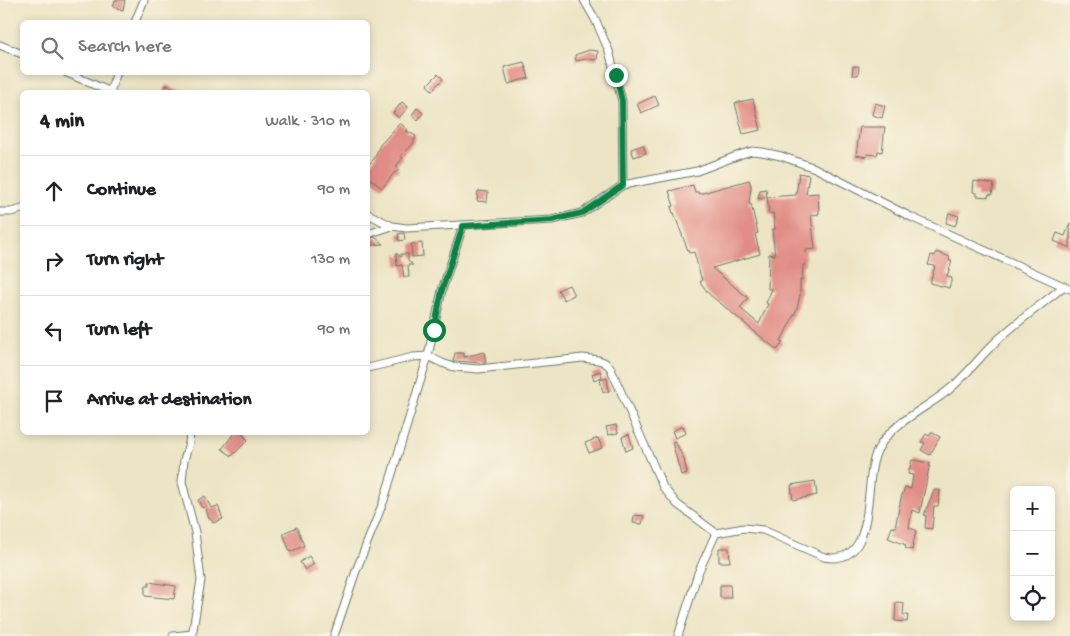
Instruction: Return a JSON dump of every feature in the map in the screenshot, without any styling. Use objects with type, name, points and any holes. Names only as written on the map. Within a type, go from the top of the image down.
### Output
[{"type":"street","points":[[136,20],[144,0]]},
{"type":"street","points":[[584,0],[596,21],[609,51],[622,101],[623,185]]},
{"type":"street","points":[[0,45],[20,53]]},
{"type":"street","points":[[72,75],[106,90]]},
{"type":"street","points":[[112,90],[116,75]]},
{"type":"street","points":[[370,215],[392,226],[406,228],[552,220],[582,213],[623,185],[697,171],[742,154],[762,152],[798,161],[815,168],[913,218],[1067,287],[1002,336],[953,386],[893,430],[884,440],[874,460],[864,528],[859,542],[853,551],[843,558],[824,557],[763,530],[754,528],[716,533],[677,504],[663,488],[610,367],[604,362],[583,358],[479,369],[454,367],[428,356],[413,357],[370,368]]},
{"type":"street","points":[[0,212],[20,210]]},
{"type":"street","points":[[370,233],[392,226]]},
{"type":"street","points":[[334,636],[356,571],[384,500],[428,356],[442,290],[463,226]]},
{"type":"street","points":[[173,636],[193,635],[201,580],[195,532],[182,482],[184,460],[190,435]]},
{"type":"street","points":[[678,636],[698,573],[716,533]]},
{"type":"building","points":[[115,0],[125,0],[123,10],[113,7]]},
{"type":"building","points":[[589,50],[598,51],[597,60],[586,59],[576,61],[575,55]]},
{"type":"building","points":[[524,62],[529,78],[508,84],[504,67]]},
{"type":"building","points":[[853,66],[859,66],[858,75],[852,75]]},
{"type":"building","points":[[438,74],[443,79],[432,90],[427,85]]},
{"type":"building","points":[[166,85],[179,90],[164,90]]},
{"type":"building","points":[[655,96],[659,105],[641,113],[637,104]]},
{"type":"building","points":[[753,99],[761,130],[743,134],[735,103]]},
{"type":"building","points":[[402,102],[408,107],[399,118],[393,113]]},
{"type":"building","points":[[875,103],[885,106],[882,118],[872,115]]},
{"type":"building","points":[[417,108],[423,113],[418,120],[412,115]]},
{"type":"building","points":[[400,123],[408,130],[406,131],[416,136],[413,144],[401,156],[403,158],[396,166],[399,170],[394,173],[382,188],[370,179],[370,163],[374,159],[380,145]]},
{"type":"building","points":[[860,127],[885,127],[882,152],[878,151],[877,155],[867,154],[867,157],[856,155]]},
{"type":"building","points":[[643,145],[646,153],[634,157],[631,149]]},
{"type":"building","points":[[799,173],[809,175],[806,194],[818,193],[819,214],[811,215],[815,249],[806,250],[797,309],[781,341],[783,342],[777,350],[709,294],[700,282],[702,281],[694,252],[689,253],[671,207],[674,206],[669,191],[693,185],[695,192],[699,194],[749,180],[751,186],[749,204],[751,204],[758,233],[755,234],[760,254],[712,268],[748,298],[740,308],[759,324],[772,289],[768,289],[769,254],[775,255],[772,230],[775,229],[773,213],[769,214],[767,197],[796,195]]},
{"type":"building","points":[[974,181],[994,184],[992,195],[989,194],[988,197],[977,196],[977,193],[973,192]]},
{"type":"building","points":[[766,189],[767,197],[758,199],[760,190]]},
{"type":"building","points":[[478,191],[488,192],[487,202],[477,201]]},
{"type":"building","points":[[949,213],[959,216],[955,226],[946,223]]},
{"type":"building","points":[[1070,223],[1070,248],[1054,241],[1057,233],[1065,236]]},
{"type":"building","points":[[404,233],[405,240],[399,241],[398,234]]},
{"type":"building","points":[[375,237],[383,244],[370,246],[370,238]]},
{"type":"building","points":[[422,243],[423,256],[412,257],[411,244]]},
{"type":"building","points":[[936,252],[950,257],[949,261],[952,261],[947,276],[952,278],[949,288],[930,283],[935,266],[928,265],[931,255],[935,256]]},
{"type":"building","points":[[396,253],[401,257],[401,254],[408,254],[408,261],[413,265],[408,265],[409,277],[404,277],[402,265],[397,266]]},
{"type":"building","points":[[569,285],[574,295],[564,300],[558,290]]},
{"type":"building","points":[[484,352],[486,363],[453,361],[455,353],[464,353],[464,357]]},
{"type":"building","points":[[600,371],[602,377],[594,380],[592,374]]},
{"type":"building","points":[[607,378],[609,391],[603,392],[600,380]]},
{"type":"building","points":[[616,425],[618,433],[608,435],[606,427]]},
{"type":"building","points":[[683,426],[686,433],[675,438],[672,431]]},
{"type":"building","points":[[931,432],[940,437],[930,455],[921,450],[925,443],[921,442],[926,434],[929,436]]},
{"type":"building","points":[[629,434],[633,448],[626,451],[622,437]]},
{"type":"building","points":[[233,435],[243,435],[248,440],[232,456],[222,449]]},
{"type":"building","points":[[598,438],[602,448],[589,453],[585,443]]},
{"type":"building","points":[[675,441],[684,459],[687,473],[681,475],[672,442]]},
{"type":"building","points":[[912,460],[930,463],[920,513],[912,510],[909,528],[916,530],[912,550],[905,548],[906,545],[888,538],[892,527],[895,528],[905,487],[911,489],[913,475],[908,474]]},
{"type":"building","points":[[815,481],[817,495],[793,500],[791,485]]},
{"type":"building","points":[[934,490],[940,490],[938,506],[934,506],[932,529],[925,528],[926,516],[924,515]]},
{"type":"building","points":[[205,496],[211,508],[218,506],[223,519],[213,523],[209,519],[205,506],[202,508],[198,500]]},
{"type":"building","points":[[634,515],[644,516],[642,524],[633,523]]},
{"type":"building","points":[[297,527],[304,546],[290,552],[283,533]]},
{"type":"building","points":[[719,548],[729,548],[730,562],[719,562]]},
{"type":"building","points":[[309,556],[314,564],[305,570],[300,562]]},
{"type":"building","points":[[149,582],[176,586],[174,599],[145,596],[145,586],[149,586]]},
{"type":"building","points":[[720,585],[730,585],[731,598],[720,598]]},
{"type":"building","points":[[896,602],[904,603],[903,615],[908,615],[907,622],[895,621]]},
{"type":"route","points":[[434,330],[442,290],[463,226],[552,220],[582,213],[623,185],[622,101],[616,75]]}]
